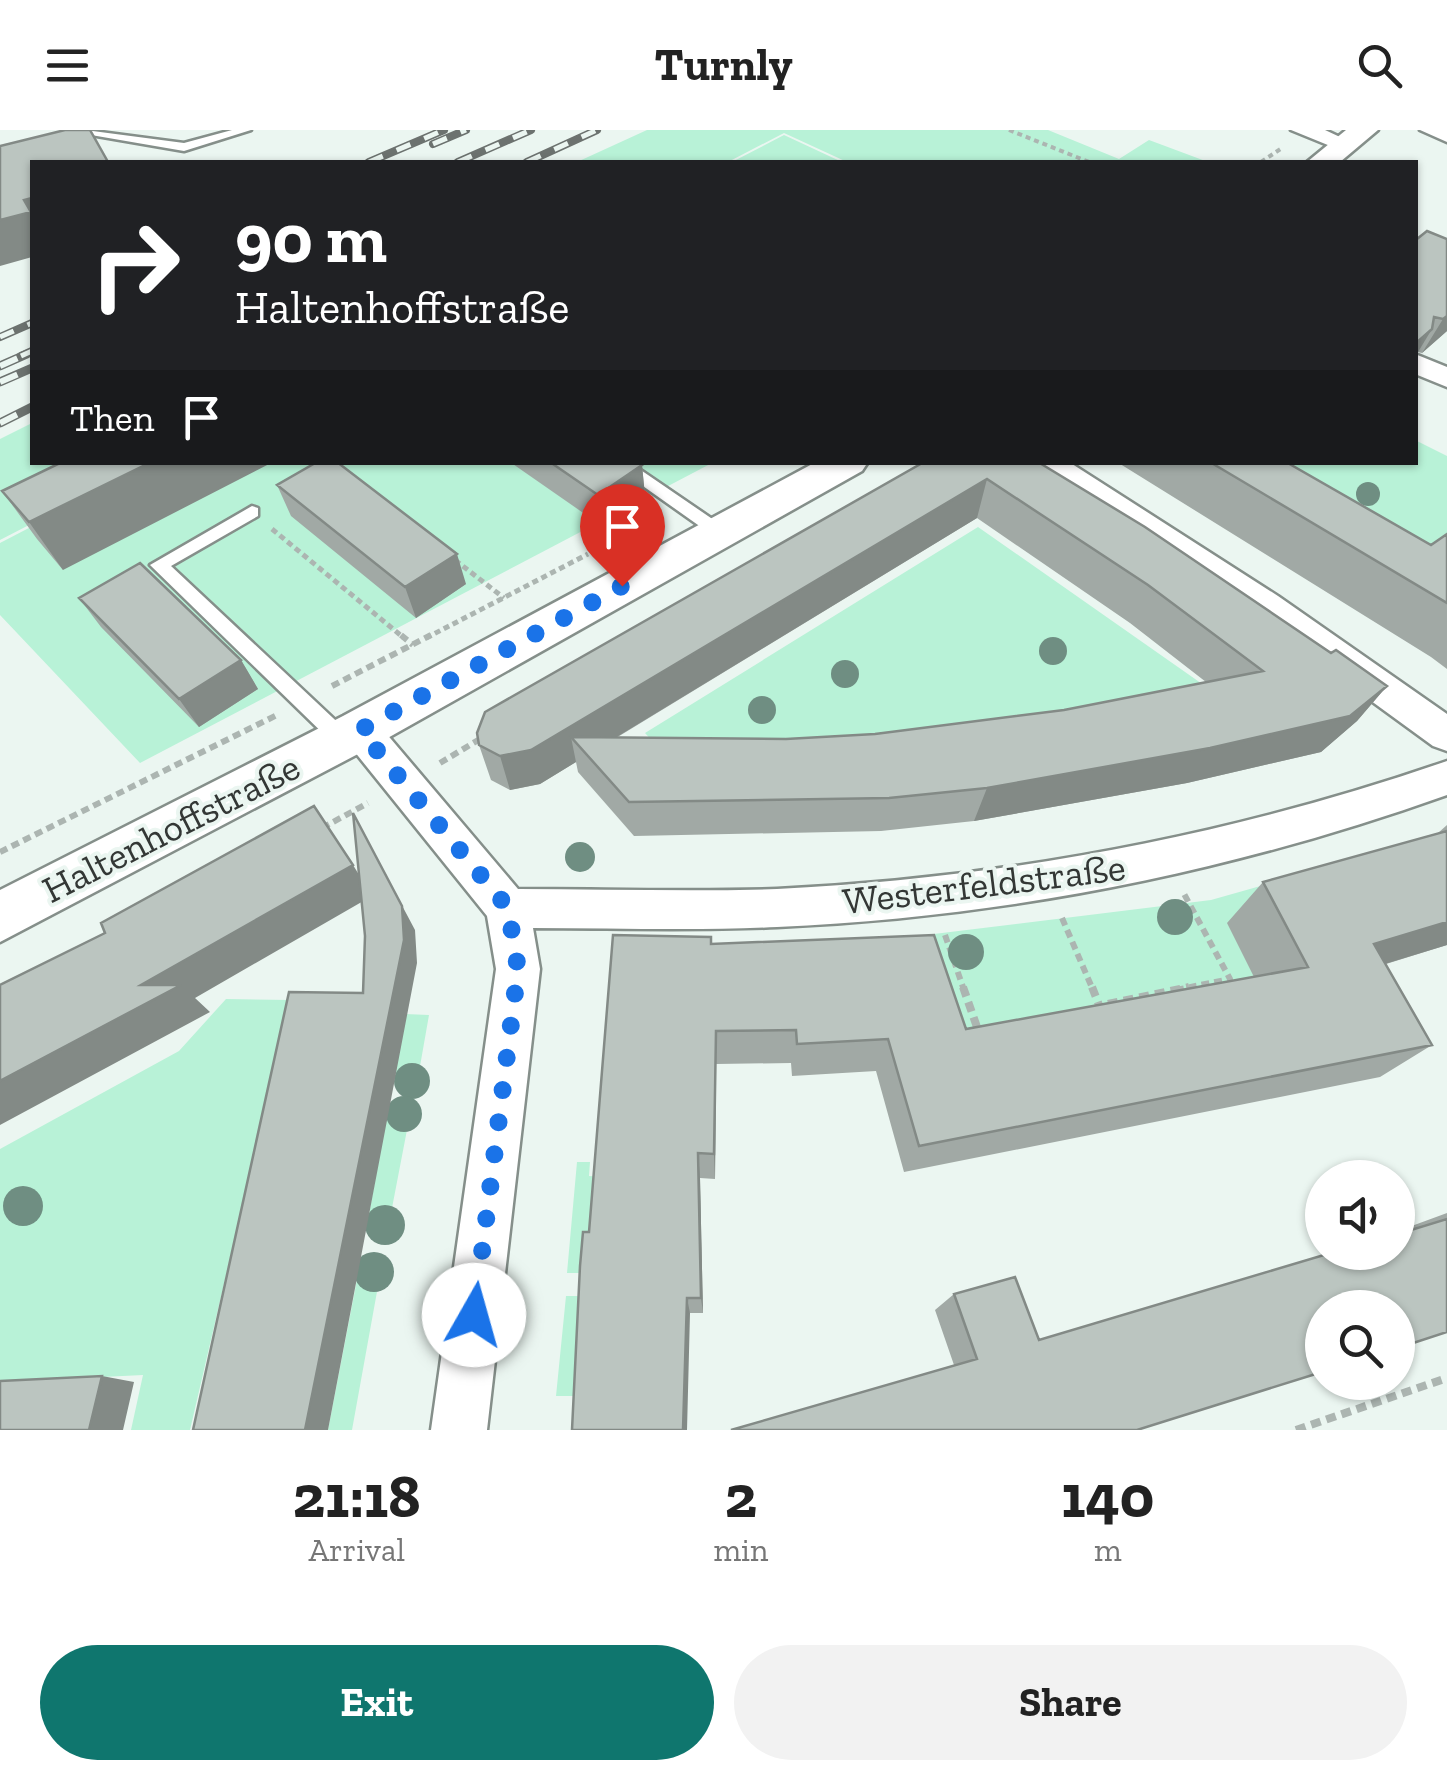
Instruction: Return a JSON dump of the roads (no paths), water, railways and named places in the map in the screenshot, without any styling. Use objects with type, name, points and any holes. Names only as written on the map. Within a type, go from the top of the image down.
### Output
[{"type":"street","points":[[1303,130],[1344,146]]},
{"type":"street","points":[[1432,130],[1447,134]]},
{"type":"street","points":[[1418,365],[1447,378]]},
{"type":"street","name":"Haltenhoffstraße","points":[[0,917],[351,734],[843,465]]},
{"type":"street","points":[[1050,465],[1265,604],[1447,734]]},
{"type":"street","points":[[351,734],[404,784],[508,908],[518,969],[459,1430]]},
{"type":"street","name":"Westerfeldstraße","points":[[508,908],[777,908],[932,895],[1046,880],[1166,860],[1331,819],[1447,778]]},
{"type":"lane","points":[[54,141],[90,131],[184,147],[246,130]]},
{"type":"lane","points":[[621,465],[721,532]]},
{"type":"lane","name":"Haltenhoffstraße","points":[[252,512],[159,564],[303,702],[351,734]]},
{"type":"railway","points":[[374,160],[444,130]]},
{"type":"railway","points":[[433,144],[466,130]]},
{"type":"railway","points":[[463,160],[531,130]]},
{"type":"railway","points":[[531,160],[597,130]]},
{"type":"railway","points":[[0,337],[30,324]]},
{"type":"railway","points":[[21,356],[30,352]]},
{"type":"railway","points":[[0,366],[27,354]]},
{"type":"railway","points":[[0,382],[30,369]]},
{"type":"railway","points":[[0,423],[30,408]]}]
